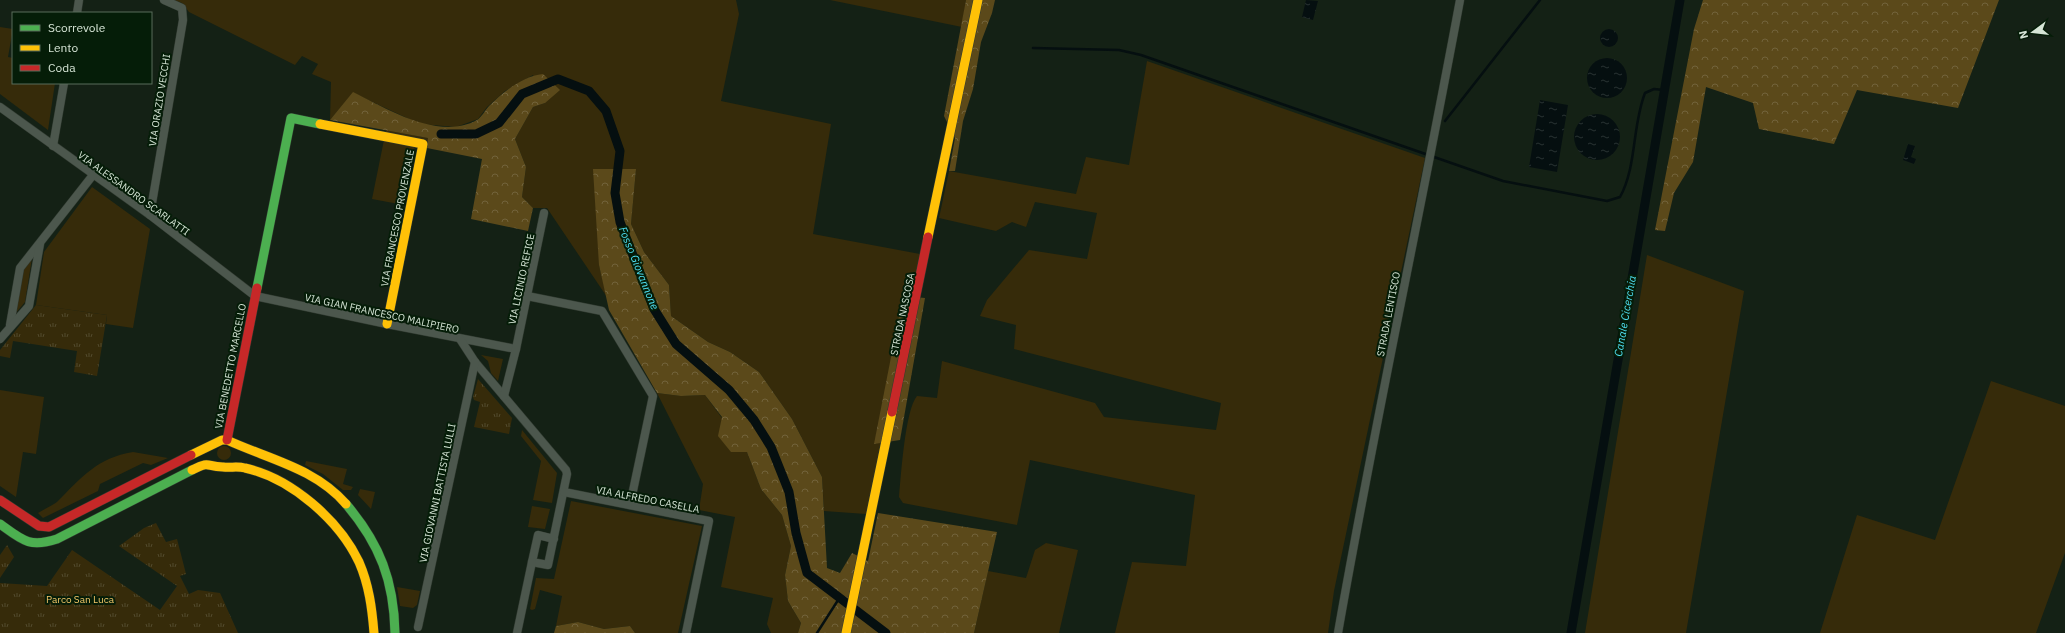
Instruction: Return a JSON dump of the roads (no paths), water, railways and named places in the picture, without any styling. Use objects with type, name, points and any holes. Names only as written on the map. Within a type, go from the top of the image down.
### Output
[{"type":"street","points":[[77,12],[79,0]]},
{"type":"street","name":"VIA ORAZIO VECCHI","points":[[150,215],[183,20],[182,8],[164,0]]},
{"type":"street","name":"STRADA NASCOSA","points":[[847,629],[978,0]]},
{"type":"street","name":"STRADA LENTISCO","points":[[1338,633],[1389,358],[1433,148],[1460,0]]},
{"type":"street","points":[[52,146],[64,84]]},
{"type":"street","name":"VIA ALESSANDRO SCARLATTI","points":[[0,106],[52,146],[150,215],[255,296]]},
{"type":"street","name":"VIA FRANCESCO PROVENZALE","points":[[255,296],[291,118],[423,144],[387,324]]},
{"type":"street","points":[[10,325],[20,268],[93,175]]},
{"type":"street","name":"VIA LICINIO REFICE","points":[[504,396],[516,349],[544,213]]},
{"type":"street","points":[[0,339],[10,325],[29,306],[40,243]]},
{"type":"street","name":"VIA GIAN FRANCESCO MALIPIERO","points":[[255,296],[460,339],[475,362],[564,465],[567,474],[548,565],[532,562]]},
{"type":"street","name":"VIA BENEDETTO MARCELLO","points":[[230,442],[255,296]]},
{"type":"street","points":[[527,296],[602,311],[653,396],[630,505]]},
{"type":"street","points":[[460,339],[516,349]]},
{"type":"street","name":"VIA GIOVANNI BATTISTA LULLI","points":[[418,628],[475,362]]},
{"type":"street","points":[[216,464],[211,454],[212,449],[217,442]]},
{"type":"street","points":[[0,500],[44,528],[217,442],[230,442],[290,464],[325,486],[344,502],[359,519],[367,553],[366,579],[371,599],[374,633]]},
{"type":"street","points":[[0,524],[25,541],[35,545],[40,545],[57,539],[204,464],[211,463],[226,468],[232,466],[237,461],[239,455],[238,450],[230,442]]},
{"type":"street","points":[[232,466],[264,475],[300,494],[316,505],[339,530],[367,553],[389,581],[393,604],[395,633]]},
{"type":"street","name":"VIA ALFREDO CASELLA","points":[[564,492],[709,521],[686,633]]},
{"type":"street","points":[[40,545],[44,528]]},
{"type":"street","points":[[517,633],[538,535],[554,539]]},
{"type":"water","points":[[1306,0],[1318,1],[1313,20],[1302,17]]},
{"type":"water","points":[[1605,29],[1613,29],[1618,34],[1616,45],[1613,47],[1605,47],[1600,42],[1600,34]]},
{"type":"water","points":[[1603,58],[1611,58],[1618,61],[1624,67],[1627,78],[1624,89],[1618,95],[1611,98],[1603,98],[1596,95],[1590,89],[1587,82],[1587,74],[1590,67],[1596,61]]},
{"type":"water","points":[[1540,100],[1568,105],[1557,172],[1529,167]]},
{"type":"water","points":[[1602,114],[1614,120],[1619,128],[1619,146],[1614,154],[1606,159],[1592,160],[1580,154],[1575,146],[1574,132],[1580,120],[1588,115]]},
{"type":"water","points":[[1908,144],[1915,146],[1911,157],[1916,159],[1914,164],[1903,160]]},
{"type":"waterway","points":[[1445,121],[1540,0]]},
{"type":"waterway","name":"Canale Cicerchia","points":[[1571,633],[1680,0]]},
{"type":"waterway","points":[[1033,48],[1119,50],[1141,55],[1503,181],[1607,201],[1620,197],[1625,185],[1632,159],[1638,119],[1645,93],[1654,89],[1664,90]]},
{"type":"waterway","name":"Fosso Giovannone","points":[[441,134],[476,134],[499,123],[522,94],[558,79],[589,91],[606,111],[620,151],[615,193],[620,222],[654,309],[676,344],[729,390],[754,420],[771,447],[789,492],[796,533],[807,573],[886,633]]},
{"type":"waterway","points":[[817,633],[840,597]]},
{"type":"park label","name":"Parco San Luca","points":[[80,599]]}]
